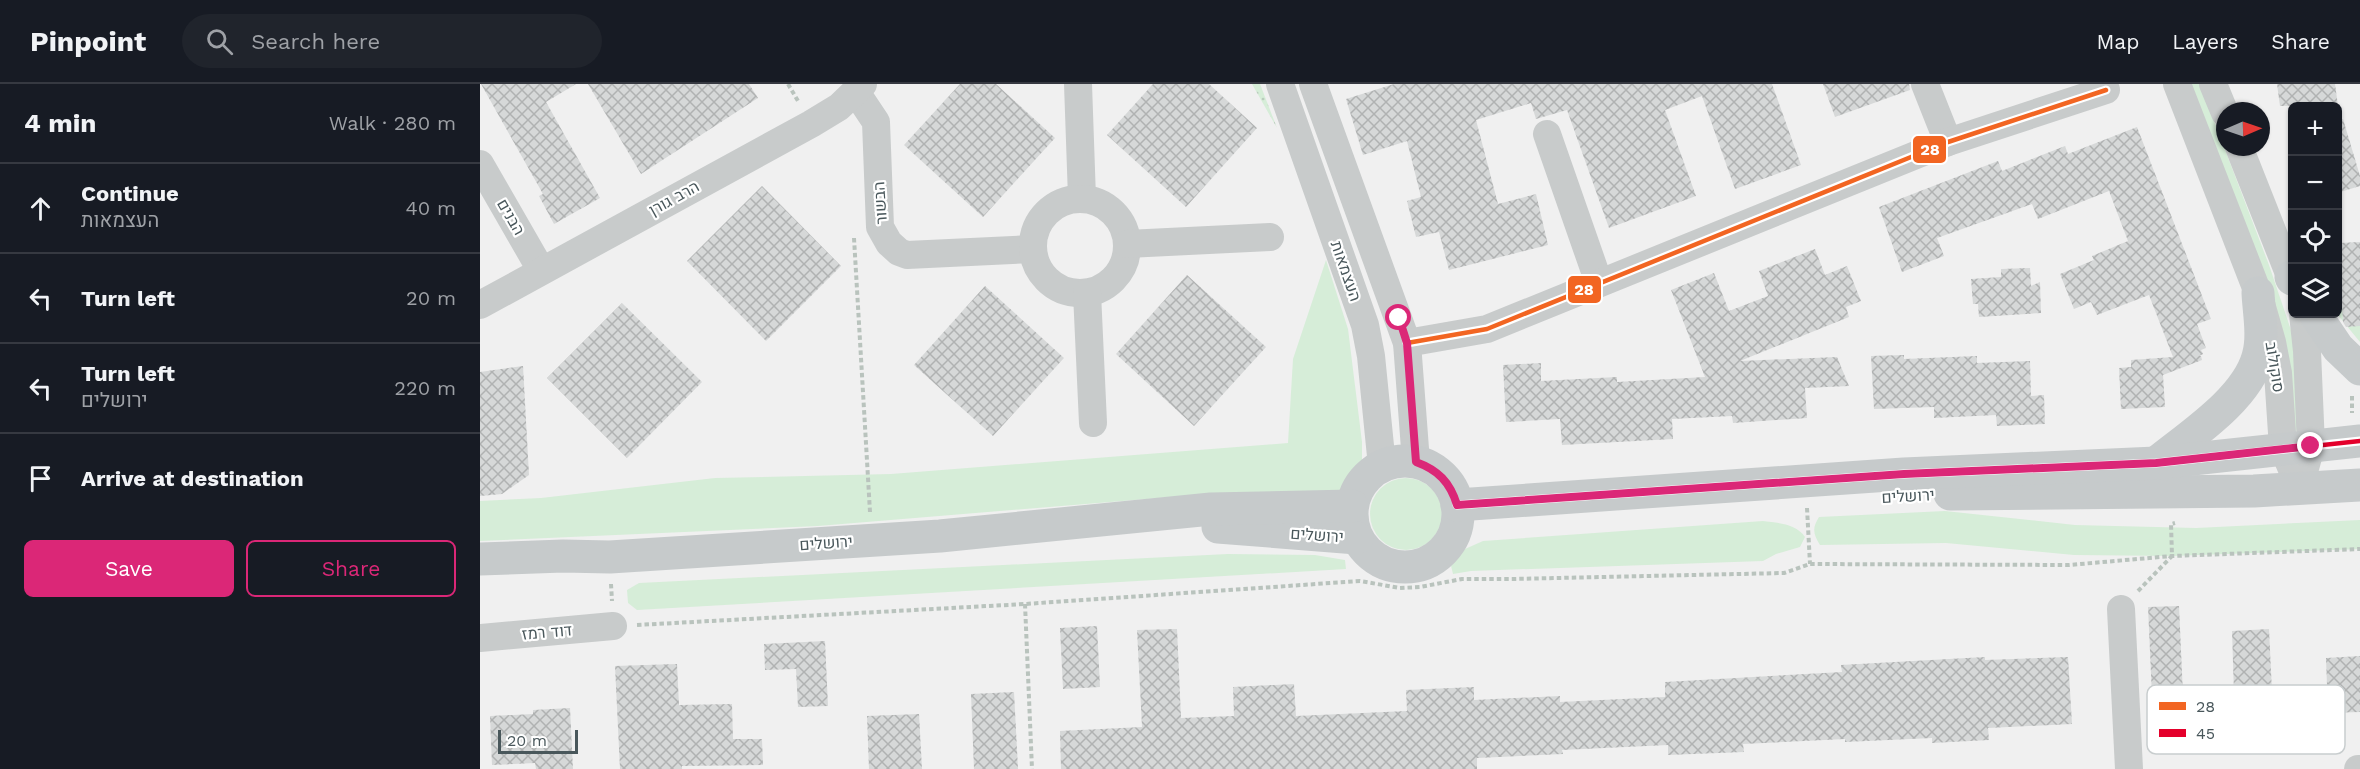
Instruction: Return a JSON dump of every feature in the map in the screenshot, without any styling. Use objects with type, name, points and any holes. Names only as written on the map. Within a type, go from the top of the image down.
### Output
[{"type":"main road","points":[[2156,463],[2234,398],[2248,379],[2258,357],[2261,333],[2258,293]]},
{"type":"main road","points":[[2318,318],[2356,378]]},
{"type":"main road","name":"ירושלים","points":[[1457,514],[1904,474],[2156,463],[2297,447],[2356,430]]},
{"type":"main road","points":[[1398,461],[1416,462],[1430,467],[1443,477],[1452,490],[1457,514],[1448,543],[1433,559],[1420,565],[1405,567],[1391,565],[1377,560],[1366,551],[1352,522],[1352,506],[1358,489],[1368,476],[1382,466],[1398,461]]},
{"type":"main road","name":"ירושלים","points":[[1457,514],[1920,495],[2254,491],[2360,485]]},
{"type":"main road","name":"ירושלים","points":[[480,559],[600,557],[940,536],[1211,509],[1352,506]]},
{"type":"main road","name":"ירושלים","points":[[1060,524],[1210,527],[1358,538]]},
{"type":"main road","name":"ירושלים","points":[[480,573],[561,565],[600,557]]},
{"type":"street","points":[[1078,84],[1082,198]]},
{"type":"street","name":"העצמאות","points":[[1280,84],[1365,325],[1371,356],[1382,466]]},
{"type":"street","name":"העצמאות","points":[[1313,84],[1407,343],[1416,462]]},
{"type":"street","points":[[1925,84],[1948,142]]},
{"type":"street","name":"סוקולוב","points":[[2177,84],[2258,293],[2297,447]]},
{"type":"street","points":[[2213,84],[2220,102]]},
{"type":"street","name":"הבשור","points":[[859,88],[876,122],[880,227],[898,252],[907,255],[1032,249]]},
{"type":"street","name":"הרב גורן","points":[[480,305],[811,124],[839,107],[859,88]]},
{"type":"street","points":[[1407,343],[1487,329],[1948,142],[2106,90]]},
{"type":"street","points":[[1547,134],[1599,283]]},
{"type":"street","points":[[2243,156],[2288,269]]},
{"type":"street","name":"הבנים","points":[[480,164],[541,270]]},
{"type":"street","points":[[1082,198],[1101,203],[1114,213],[1123,227],[1127,244],[1126,258],[1110,283],[1087,293],[1067,292],[1054,286],[1042,276],[1032,249],[1034,232],[1042,217],[1054,206],[1069,199],[1082,198]]},
{"type":"street","points":[[1127,244],[1270,237]]},
{"type":"street","points":[[1087,293],[1093,423]]},
{"type":"street","name":"סוקולוב","points":[[2300,488],[2297,447],[2307,351],[2303,318]]},
{"type":"street","points":[[2121,609],[2129,769]]},
{"type":"street","name":"דוד רמז","points":[[480,638],[613,626]]},
{"type":"path","points":[[788,84],[798,102]]},
{"type":"path","points":[[854,237],[871,516]]},
{"type":"path","points":[[2356,378],[2356,430]]},
{"type":"path","points":[[1807,501],[1810,564]]},
{"type":"path","points":[[2121,609],[2172,556],[2171,524],[2182,523]]},
{"type":"path","points":[[600,557],[613,626],[1025,604],[1360,581],[1400,588],[1420,587],[1462,579],[1784,573],[1810,564],[2069,565],[2172,556],[2360,549]]},
{"type":"path","points":[[1025,604],[1032,769]]},
{"type":"green space","points":[[1252,84],[1260,84],[1277,128]]},
{"type":"green space","points":[[2188,84],[2200,84],[2216,126],[2216,156],[2227,156],[2269,265],[2295,342],[2301,430],[2293,431]]},
{"type":"green space","points":[[1326,260],[1348,329],[1362,442],[1362,471],[1352,485],[1337,491],[1195,495],[818,526],[480,541],[480,501],[541,498],[715,478],[891,474],[1288,443],[1293,359]]},
{"type":"green space","points":[[2342,300],[2360,321],[2360,342],[2340,318]]},
{"type":"green space","points":[[1406,478],[1426,484],[1436,494],[1442,514],[1436,534],[1426,544],[1406,550],[1386,544],[1376,534],[1370,514],[1376,494],[1386,484]]},
{"type":"green space","points":[[1945,511],[2075,525],[2196,528],[2360,520],[2360,549],[2172,556],[2074,555],[1946,543],[1820,545],[1814,528],[1819,517]]},
{"type":"green space","points":[[1763,521],[1786,524],[1797,529],[1805,537],[1800,547],[1776,554],[1763,561],[1471,571],[1453,574],[1451,566],[1465,549],[1483,541]]},
{"type":"green space","points":[[1228,554],[1315,555],[1345,560],[1346,569],[637,610],[628,603],[627,590],[639,583]]},
{"type":"building","points":[[481,84],[576,84],[546,102],[600,198],[554,224],[539,196],[543,194]]},
{"type":"building","points":[[588,84],[749,84],[758,98],[641,174]]},
{"type":"building","points":[[960,84],[996,84],[1055,138],[983,217],[904,145]]},
{"type":"building","points":[[1153,84],[1209,84],[1257,128],[1186,207],[1107,135]]},
{"type":"building","points":[[1394,84],[1772,84],[1801,165],[1735,189],[1702,96],[1665,110],[1696,196],[1609,228],[1567,110],[1536,119],[1531,103],[1476,120],[1498,204],[1536,194],[1548,245],[1449,270],[1439,232],[1416,237],[1407,201],[1421,197],[1407,141],[1363,155],[1346,99]]},
{"type":"building","points":[[1823,84],[1909,84],[1910,90],[1835,117]]},
{"type":"building","points":[[2277,84],[2335,84],[2337,102],[2288,102],[2288,106],[2280,106]]},
{"type":"building","points":[[2342,119],[2360,176],[2360,186],[2342,191],[2342,156]]},
{"type":"building","points":[[2137,127],[2211,319],[2197,324],[2206,348],[2201,350],[2203,354],[2199,356],[2202,360],[2163,375],[2165,407],[2121,409],[2119,368],[2131,367],[2131,360],[2173,357],[2149,295],[2097,315],[2091,302],[2074,309],[2060,274],[2094,260],[2092,256],[2128,241],[2109,191],[2038,219],[2032,204],[1937,238],[1944,256],[1902,272],[1879,207],[1998,161],[2002,171],[2065,146],[2068,154]]},
{"type":"building","points":[[762,186],[841,266],[766,341],[687,261]]},
{"type":"building","points":[[2360,242],[2360,326],[2346,327],[2343,322],[2342,243]]},
{"type":"building","points":[[1815,249],[1825,275],[1847,266],[1861,301],[1846,307],[1849,317],[1740,361],[1837,357],[1849,386],[1805,388],[1807,418],[1733,423],[1732,416],[1672,419],[1673,439],[1562,445],[1560,419],[1506,422],[1503,365],[1541,363],[1541,381],[1617,377],[1617,382],[1705,377],[1671,290],[1714,273],[1729,311],[1768,296],[1759,271]]},
{"type":"building","points":[[2030,268],[2031,286],[2040,282],[2041,313],[1979,317],[1978,304],[1973,304],[1971,279],[2001,277],[2001,269]]},
{"type":"building","points":[[1187,275],[1266,347],[1194,426],[1116,354]]},
{"type":"building","points":[[985,286],[1064,358],[993,436],[914,365]]},
{"type":"building","points":[[622,303],[702,382],[627,458],[547,378]]},
{"type":"building","points":[[1904,355],[1904,359],[1977,356],[1977,363],[2030,361],[2031,396],[2044,395],[2045,424],[1997,426],[1996,415],[1934,418],[1934,407],[1874,409],[1871,356]]},
{"type":"building","points":[[523,366],[529,475],[502,494],[480,496],[480,372]]},
{"type":"building","points":[[2179,606],[2183,685],[2151,685],[2148,607]]},
{"type":"building","points":[[1097,626],[1100,687],[1063,689],[1060,628]]},
{"type":"building","points":[[1177,629],[1181,718],[1234,716],[1233,687],[1294,684],[1296,716],[1407,711],[1406,690],[1474,687],[1474,700],[1560,696],[1560,702],[1665,697],[1665,682],[1842,672],[1841,665],[1985,657],[1985,660],[2068,657],[2072,724],[1988,728],[1989,740],[1932,743],[1932,738],[1845,742],[1845,739],[1743,744],[1744,752],[1668,755],[1668,745],[1562,750],[1563,754],[1477,758],[1477,769],[1061,769],[1060,731],[1142,727],[1137,630]]},
{"type":"building","points":[[2269,629],[2272,685],[2234,685],[2232,631]]},
{"type":"building","points":[[825,641],[828,706],[798,707],[796,669],[765,670],[764,644]]},
{"type":"building","points":[[2360,656],[2360,712],[2345,712],[2345,685],[2327,685],[2326,658]]},
{"type":"building","points":[[677,664],[679,705],[732,704],[733,739],[762,739],[763,765],[620,769],[615,666]]},
{"type":"building","points":[[1014,692],[1018,769],[974,769],[971,694]]},
{"type":"building","points":[[570,708],[573,769],[536,769],[535,763],[492,765],[490,716],[533,714],[533,710]]},
{"type":"building","points":[[919,714],[922,769],[869,769],[867,716]]},
{"type":"transit line","name":"28","points":[[1407,343],[1487,329],[1948,142],[2106,90]]},
{"type":"transit line","name":"45","points":[[1457,505],[1904,474],[2156,463],[2360,441]]},
{"type":"route","points":[[1399,318],[1407,343],[1416,462],[1430,467],[1443,477],[1452,490],[1457,505],[1904,474],[2156,463],[2311,446]]}]
